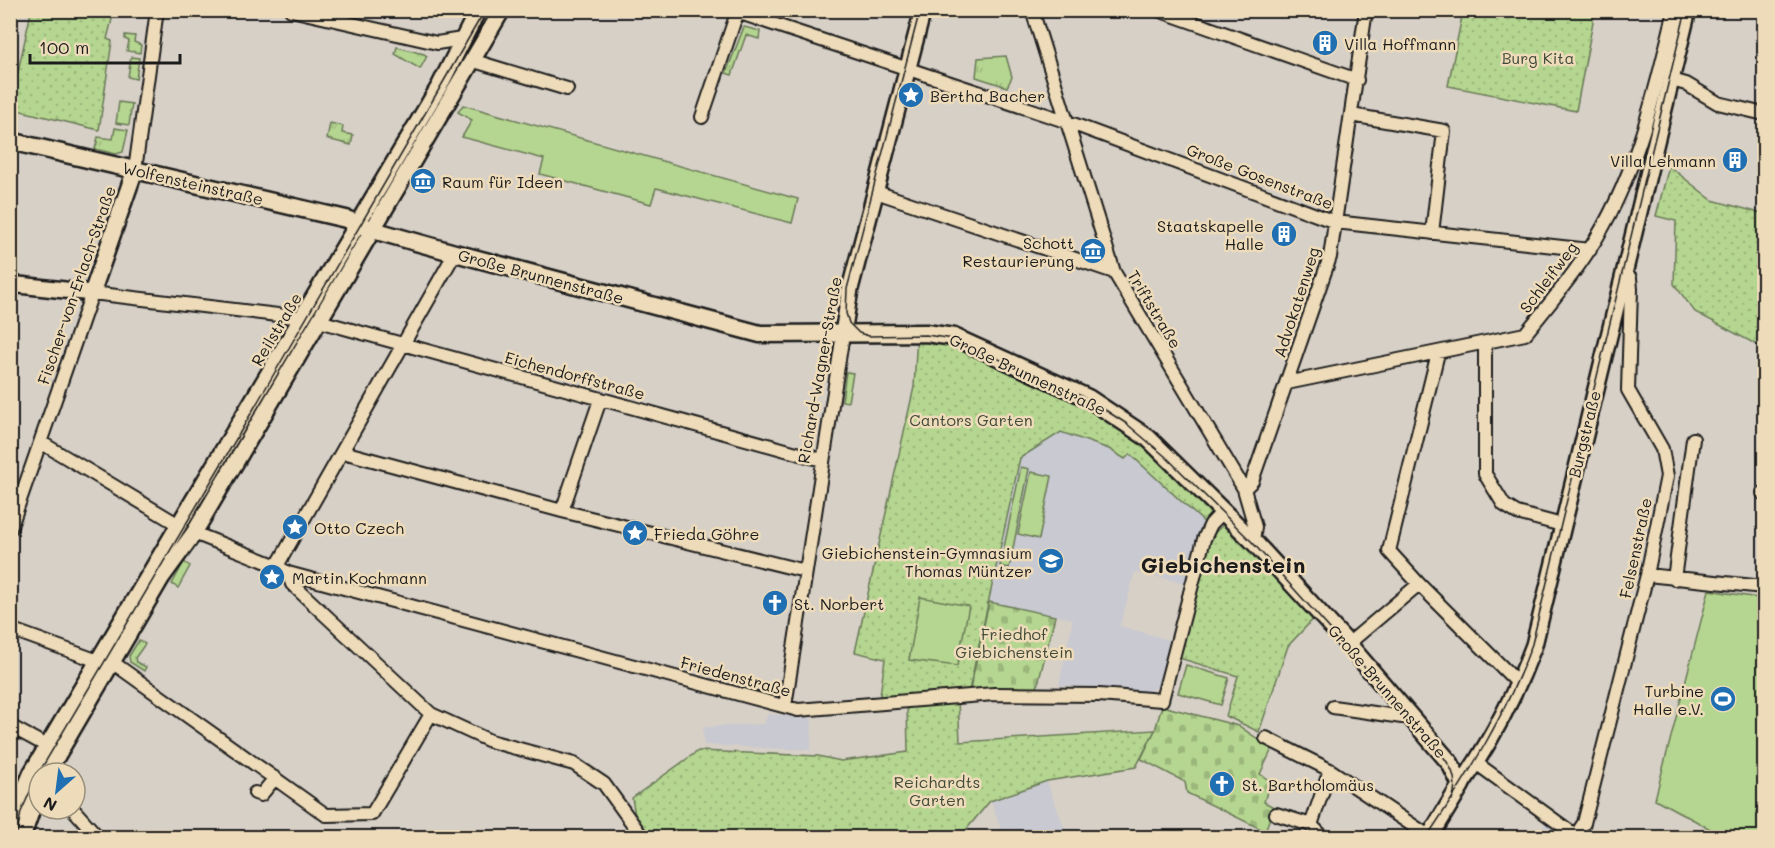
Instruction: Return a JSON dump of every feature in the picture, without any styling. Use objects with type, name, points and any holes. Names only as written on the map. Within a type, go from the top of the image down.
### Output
[{"type":"main road","name":"Wolfensteinstraße","points":[[10,141],[366,227]]},
{"type":"main road","name":"Große Brunnenstraße","points":[[366,227],[760,334],[926,333],[954,337],[1088,398],[1148,438],[1253,541],[1348,644],[1450,763],[1461,785]]},
{"type":"main road","name":"Burgstraße","points":[[1429,837],[1461,785]]},
{"type":"street","name":"Fischer-von-Erlach-Straße","points":[[10,529],[42,443],[135,170],[157,10]]},
{"type":"street","points":[[291,10],[437,44],[462,39]]},
{"type":"street","name":"Reilstraße","points":[[10,837],[16,810],[47,746],[194,533],[319,321],[478,10]]},
{"type":"street","name":"Reilstraße","points":[[53,761],[179,525],[303,318],[366,227],[502,10]]},
{"type":"street","name":"Richard-Wagner-Straße","points":[[785,706],[843,334],[845,308],[923,10]]},
{"type":"street","name":"Triftstraße","points":[[1032,10],[1114,272],[1244,489],[1255,526],[1253,541]]},
{"type":"street","points":[[1158,10],[1357,80]]},
{"type":"street","name":"Advokatenweg","points":[[1244,489],[1252,482],[1330,257],[1366,10]]},
{"type":"street","name":"Schleifweg","points":[[1287,383],[1525,334],[1590,250],[1618,197],[1644,130],[1674,10]]},
{"type":"street","name":"Burgstraße","points":[[1461,785],[1476,763],[1518,683],[1534,645],[1688,10]]},
{"type":"street","points":[[702,117],[735,11]]},
{"type":"street","name":"Große Gosenstraße","points":[[735,11],[908,71],[1068,122],[1335,222],[1590,250]]},
{"type":"street","points":[[437,44],[447,52],[451,61]]},
{"type":"street","points":[[471,60],[567,89]]},
{"type":"street","points":[[1672,80],[1686,84],[1719,103],[1764,114]]},
{"type":"street","points":[[1351,115],[1444,130],[1432,233]]},
{"type":"street","points":[[876,192],[1114,272]]},
{"type":"street","points":[[277,566],[455,253]]},
{"type":"street","name":"Felsenstraße","points":[[1578,836],[1584,823],[1647,575],[1667,476],[1662,449],[1628,390],[1631,289],[1630,278],[1623,274]]},
{"type":"street","points":[[10,284],[303,318]]},
{"type":"street","name":"Eichendorffstraße","points":[[319,321],[822,460]]},
{"type":"street","points":[[1485,344],[1485,474],[1504,505],[1517,513],[1562,525]]},
{"type":"street","points":[[1438,352],[1389,551],[1518,683]]},
{"type":"street","points":[[562,511],[600,400]]},
{"type":"street","points":[[1674,579],[1693,439]]},
{"type":"street","points":[[42,443],[179,525]]},
{"type":"street","points":[[343,452],[562,511],[805,572]]},
{"type":"street","name":"Friedenstraße","points":[[194,533],[277,566],[288,573],[785,706],[808,710],[994,694],[1099,695],[1161,700],[1204,539],[1211,524],[1223,511]]},
{"type":"street","points":[[288,573],[292,584],[431,714],[490,741],[574,764],[604,784],[643,837]]},
{"type":"street","points":[[1647,575],[1764,587]]},
{"type":"street","points":[[1348,644],[1419,584]]},
{"type":"street","points":[[10,629],[105,662],[184,714],[326,815],[372,814],[431,714]]},
{"type":"street","points":[[1333,707],[1402,717],[1408,715]]},
{"type":"street","points":[[10,726],[47,746]]},
{"type":"street","points":[[1266,738],[1330,770],[1429,837]]},
{"type":"street","points":[[1476,763],[1578,836]]},
{"type":"street","points":[[1311,825],[1330,770]]},
{"type":"street","points":[[255,793],[261,795],[275,778]]},
{"type":"street","points":[[1276,814],[1311,825],[1324,837]]},
{"type":"street","points":[[22,837],[28,821]]},
{"type":"street","points":[[84,821],[99,837]]},
{"type":"shaded area","name":"Giebichenstein-Gymnasium Thomas Müntzer","points":[[1061,432],[1109,449],[1125,459],[1130,454],[1203,522],[1185,583],[1135,572],[1120,626],[1169,640],[1158,686],[1147,693],[1059,685],[1073,619],[989,602],[1020,458]]},
{"type":"shaded area","points":[[768,714],[812,718],[811,750],[704,745],[703,727],[764,724]]},
{"type":"shaded area","points":[[1047,782],[1067,835],[1091,837],[1004,837],[991,801]]},
{"type":"shaded area","points":[[1551,816],[1579,838],[1536,838]]},
{"type":"green space","points":[[27,11],[114,11],[107,39],[112,41],[99,130],[13,109],[14,90],[31,12]]},
{"type":"green space","name":"Burg Kita","points":[[1463,11],[1595,11],[1576,111],[1448,86]]},
{"type":"green space","points":[[744,27],[760,31],[759,39],[746,35],[732,75],[726,73]]},
{"type":"green space","points":[[125,35],[135,36],[134,42],[141,45],[140,53],[127,51],[129,41],[125,39]]},
{"type":"green space","points":[[397,47],[427,56],[420,69],[395,54]]},
{"type":"green space","points":[[1006,56],[1012,77],[1007,87],[976,77],[978,58]]},
{"type":"green space","points":[[131,57],[139,58],[136,79],[128,77]]},
{"type":"green space","points":[[119,102],[132,104],[129,125],[116,123]]},
{"type":"green space","points":[[463,105],[798,199],[792,223],[656,188],[651,204],[540,174],[544,159],[462,137],[472,120],[458,112]]},
{"type":"green space","points":[[330,123],[343,126],[342,133],[353,135],[351,145],[327,139]]},
{"type":"green space","points":[[115,128],[128,130],[123,152],[116,154],[95,149],[98,137],[113,139]]},
{"type":"green space","points":[[1669,166],[1712,200],[1764,214],[1764,352],[1763,348],[1695,312],[1674,284],[1676,221],[1656,216]]},
{"type":"green space","name":"Cantors Garten","points":[[917,334],[954,341],[1115,417],[1216,516],[1208,526],[1130,454],[1125,459],[1109,449],[1061,432],[1020,458],[968,695],[879,703],[885,659],[855,652],[914,387]]},
{"type":"green space","points":[[846,372],[853,373],[848,402],[842,401]]},
{"type":"green space","points":[[1021,467],[1029,469],[1009,568],[1000,566]]},
{"type":"green space","points":[[1031,472],[1052,476],[1039,539],[1018,534]]},
{"type":"green space","points":[[1224,524],[1317,615],[1288,646],[1259,732],[1226,716],[1238,676],[1176,657],[1205,542]]},
{"type":"green space","points":[[184,562],[190,566],[178,588],[172,584]]},
{"type":"green space","name":"Turbine Halle e.V.","points":[[1709,590],[1764,599],[1764,837],[1725,837],[1655,799]]},
{"type":"green space","points":[[920,597],[969,606],[957,666],[909,660]]},
{"type":"green space","name":"Friedhof Giebichenstein","points":[[989,602],[1055,616],[1036,692],[969,694]]},
{"type":"green space","points":[[139,640],[145,644],[135,658],[136,662],[146,667],[144,671],[130,662],[129,656]]},
{"type":"green space","points":[[1186,665],[1229,678],[1221,705],[1178,693]]},
{"type":"green space","name":"Reichardts Garten","points":[[958,699],[960,742],[1155,730],[1136,767],[1047,781],[990,801],[960,837],[639,837],[632,798],[698,751],[818,756],[841,761],[908,752],[907,703]]},
{"type":"green space","points":[[1162,706],[1239,726],[1272,749],[1260,774],[1270,781],[1264,802],[1274,807],[1265,831],[1187,793],[1185,782],[1141,759],[1155,730]]},
{"type":"tram line","points":[[16,838],[21,812],[37,776],[485,10]]},
{"type":"tram line","points":[[920,10],[847,289],[846,313],[849,323],[859,333],[869,336],[926,335],[954,339],[1088,399],[1127,424],[1166,457],[1252,542],[1436,747],[1454,778],[1452,800]]},
{"type":"tram line","points":[[1426,838],[1485,744],[1511,695],[1532,644],[1686,10]]},
{"type":"place","name":"Villa Hoffmann","points":[[1325,43]]},
{"type":"place","name":"Bertha Bacher","points":[[911,95]]},
{"type":"place","name":"Villa Lehmann","points":[[1735,160]]},
{"type":"place","name":"Raum für Ideen","points":[[423,181]]},
{"type":"place","name":"Staatskapelle Halle","points":[[1284,234]]},
{"type":"place","name":"Schott Restaurierung","points":[[1093,251]]},
{"type":"place","name":"Otto Czech","points":[[295,527]]},
{"type":"place","name":"Frieda Göhre","points":[[635,533]]},
{"type":"place","name":"Giebichenstein-Gymnasium Thomas Müntzer","points":[[1051,561]]},
{"type":"place","name":"Martin Kochmann","points":[[272,577]]},
{"type":"place","name":"St. Norbert","points":[[775,603]]},
{"type":"place","name":"Turbine Halle e.V.","points":[[1723,699]]},
{"type":"place","name":"St. Bartholomäus","points":[[1222,784]]},
{"type":"district","name":"Giebichenstein","points":[[1223,564]]}]
